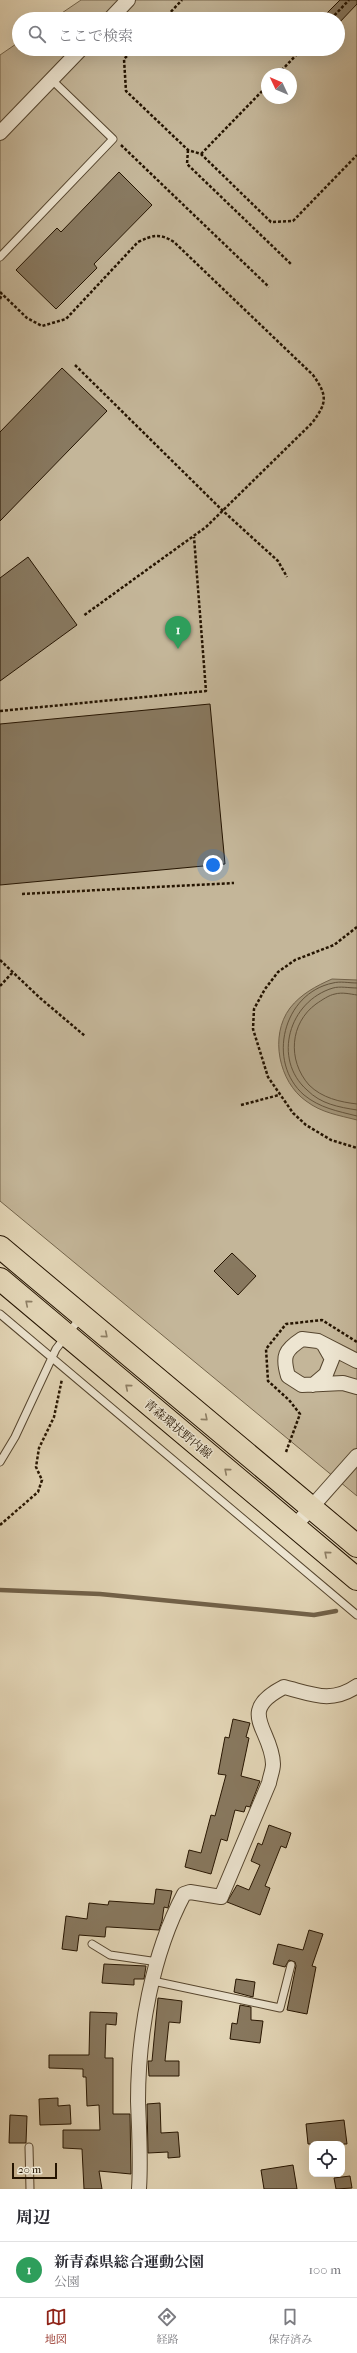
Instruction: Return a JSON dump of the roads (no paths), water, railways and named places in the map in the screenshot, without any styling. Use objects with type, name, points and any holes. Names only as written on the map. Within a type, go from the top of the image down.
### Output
[{"type":"main road","points":[[0,1247],[357,1546]]},
{"type":"main road","name":"青森環状野内線","points":[[0,1279],[357,1579]]},
{"type":"street","points":[[117,12],[128,0]]},
{"type":"street","points":[[0,133],[74,56]]},
{"type":"street","points":[[357,1362],[340,1351],[318,1341],[302,1339],[288,1348],[284,1362],[288,1376],[302,1385],[342,1382],[357,1387]]},
{"type":"street","points":[[313,1385],[326,1374],[332,1359],[324,1345]]},
{"type":"street","points":[[294,1526],[357,1456]]},
{"type":"street","points":[[139,2189],[141,2162],[138,2099],[145,2017],[153,1981],[169,1922],[184,1894],[190,1892],[221,1897],[269,1783],[273,1764],[259,1719],[260,1705],[268,1695],[284,1687],[326,1698],[346,1694],[357,1686]]},
{"type":"lane","points":[[0,257],[113,139],[52,80]]},
{"type":"lane","points":[[0,1314],[357,1615]]},
{"type":"lane","points":[[0,1462],[15,1437],[53,1358],[66,1335],[82,1315]]},
{"type":"lane","points":[[92,1944],[110,1955],[158,1962]]},
{"type":"lane","points":[[153,1981],[280,2008],[290,1965]]},
{"type":"lane","points":[[30,2147],[30,2189]]},
{"type":"water","points":[[332,979],[357,980],[357,1120],[324,1111],[306,1101],[297,1093],[289,1082],[280,1058],[280,1032],[284,1019],[290,1008],[309,991]]},
{"type":"waterway","points":[[0,1590],[100,1594],[314,1615],[336,1611]]},
{"type":"place","name":"新青森県総合運動公園","points":[[178,649]]}]
